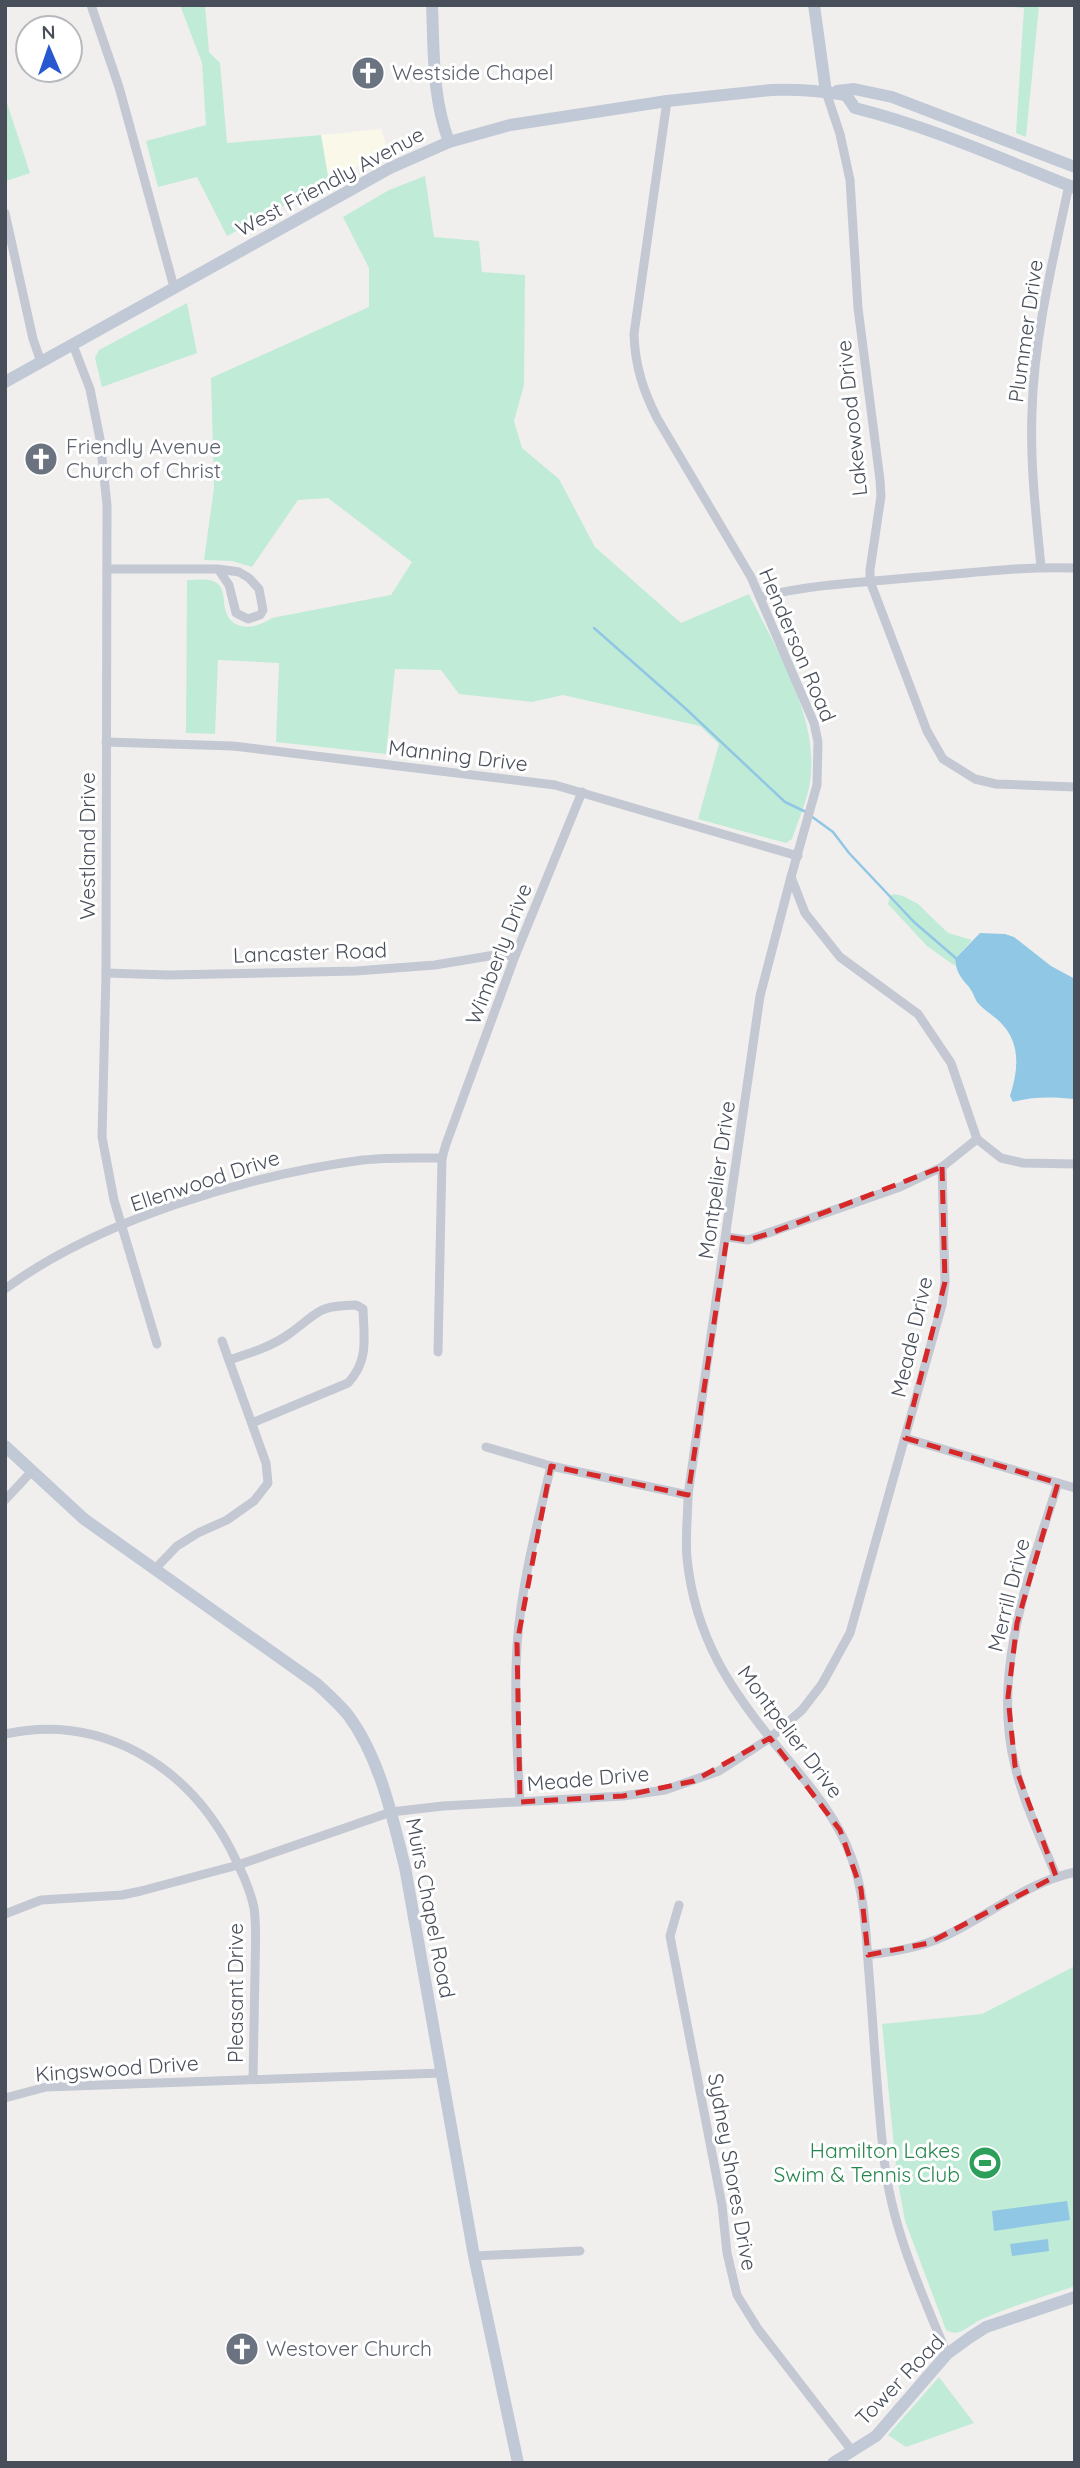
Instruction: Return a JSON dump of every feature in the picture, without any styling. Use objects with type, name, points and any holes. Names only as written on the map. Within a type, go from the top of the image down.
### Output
[{"type":"main road","points":[[432,5],[435,84],[439,115],[449,142]]},
{"type":"main road","points":[[814,5],[826,92]]},
{"type":"main road","name":"West Friendly Avenue","points":[[5,382],[386,170],[449,142],[480,132],[550,117],[771,90],[803,89],[826,92],[846,95],[855,108],[958,140],[1072,186]]},
{"type":"main road","name":"West Friendly Avenue","points":[[826,92],[854,89],[892,97],[1074,165]]},
{"type":"main road","name":"Muirs Chapel Road","points":[[5,1446],[84,1519],[317,1684],[348,1714],[359,1733],[391,1812],[405,1867],[474,2256],[518,2463]]},
{"type":"main road","name":"Tower Road","points":[[833,2463],[876,2436],[947,2354],[986,2327],[1075,2297]]},
{"type":"street","points":[[91,5],[119,88],[174,287]]},
{"type":"street","name":"Lakewood Drive","points":[[826,92],[840,134],[850,180],[858,307],[880,480],[881,496],[870,582],[927,731],[943,759],[975,779],[996,784],[1075,787]]},
{"type":"street","name":"Henderson Road","points":[[667,101],[635,334],[635,357],[644,393],[760,597],[814,723],[818,742],[817,785],[792,877]]},
{"type":"street","name":"Plummer Drive","points":[[1041,567],[1033,473],[1033,400],[1037,345],[1072,186]]},
{"type":"street","points":[[5,213],[33,339],[41,362]]},
{"type":"street","name":"Westland Drive","points":[[73,345],[90,389],[100,439],[107,505],[106,973],[102,1137],[122,1226],[157,1344]]},
{"type":"street","points":[[760,597],[792,589],[1041,567],[1075,568]]},
{"type":"street","points":[[107,569],[218,569],[239,572],[255,583],[262,596],[263,610],[260,615],[248,619],[236,613],[229,585],[218,569]]},
{"type":"street","name":"Manning Drive","points":[[106,743],[233,746],[555,785],[798,856]]},
{"type":"street","name":"Wimberly Drive","points":[[442,1158],[515,956],[582,792]]},
{"type":"street","points":[[792,877],[805,913],[840,957],[918,1014],[936,1037],[951,1063],[978,1139],[1001,1158],[1023,1163],[1075,1164]]},
{"type":"street","name":"Montpelier Drive","points":[[792,877],[760,996],[688,1495],[687,1558],[706,1639],[734,1692],[823,1802],[840,1830],[852,1859],[860,1889],[868,1955],[884,2161],[901,2236],[947,2354]]},
{"type":"street","name":"Lancaster Road","points":[[106,973],[169,975],[356,971],[435,965],[495,955],[515,956]]},
{"type":"street","points":[[727,1237],[748,1240],[900,1187],[942,1167],[978,1139]]},
{"type":"street","points":[[438,1352],[442,1158]]},
{"type":"street","name":"Ellenwood Drive","points":[[5,1289],[29,1271],[122,1226],[267,1177],[366,1160],[442,1158]]},
{"type":"street","name":"Meade Drive","points":[[5,1914],[41,1900],[122,1895],[238,1865],[391,1812],[443,1806],[623,1796],[665,1790],[719,1770],[770,1738],[802,1710],[822,1684],[849,1633],[942,1305],[946,1282],[942,1167]]},
{"type":"street","points":[[229,1360],[261,1349],[288,1335],[320,1309],[356,1305],[363,1309],[364,1359],[359,1372],[348,1383],[252,1423]]},
{"type":"street","points":[[154,1570],[177,1546],[227,1520],[254,1500],[268,1483],[266,1463],[222,1341]]},
{"type":"street","points":[[905,1438],[1075,1488]]},
{"type":"street","points":[[486,1447],[551,1466],[688,1495]]},
{"type":"street","points":[[520,1802],[516,1713],[517,1643],[531,1548],[551,1466]]},
{"type":"street","points":[[5,1500],[32,1471]]},
{"type":"street","name":"Merrill Drive","points":[[1056,1877],[1014,1766],[1008,1697],[1017,1623],[1058,1483]]},
{"type":"street","name":"Pleasant Drive","points":[[5,1734],[64,1730],[98,1736],[127,1746],[151,1758],[175,1776],[216,1823],[238,1865],[254,1907],[253,2079]]},
{"type":"street","points":[[868,1955],[903,1951],[929,1943],[958,1930],[1026,1889],[1075,1872]]},
{"type":"street","name":"Sydney Shores Drive","points":[[679,1905],[670,1936],[722,2205],[726,2253],[737,2295],[758,2329],[853,2452]]},
{"type":"street","name":"Kingswood Drive","points":[[5,2098],[46,2087],[442,2073]]},
{"type":"street","points":[[474,2256],[580,2251]]},
{"type":"highlighted area","points":[[942,1167],[945,1282],[905,1438],[1058,1483],[1017,1623],[1008,1697],[1015,1766],[1056,1876],[929,1943],[868,1955],[861,1889],[840,1830],[770,1738],[694,1781],[623,1796],[520,1802],[517,1643],[551,1466],[688,1495],[727,1237],[748,1240],[771,1233]]},
{"type":"shaded area","points":[[381,129],[388,150],[329,182],[321,135]]},
{"type":"green space","points":[[180,5],[205,5],[209,52],[220,63],[227,143],[321,135],[329,182],[227,236],[197,177],[158,187],[146,141],[206,125],[202,63]]},
{"type":"green space","points":[[990,5],[1039,5],[1026,137],[1016,133],[1024,8]]},
{"type":"green space","points":[[5,97],[30,173],[6,181],[5,181]]},
{"type":"green space","points":[[425,176],[434,237],[479,241],[482,272],[525,275],[524,385],[514,421],[522,448],[559,479],[595,547],[681,623],[749,594],[783,661],[802,709],[808,734],[811,758],[809,789],[792,839],[786,843],[698,819],[719,744],[700,726],[563,695],[532,702],[459,694],[441,670],[395,669],[386,754],[276,742],[279,663],[218,660],[215,734],[186,733],[187,580],[216,582],[222,591],[229,619],[246,627],[272,618],[391,595],[412,562],[328,498],[298,500],[252,567],[232,561],[204,560],[214,488],[211,378],[369,307],[369,268],[343,217],[389,190]]},
{"type":"green space","points":[[187,303],[197,353],[102,387],[95,358],[99,350]]},
{"type":"green space","points":[[894,894],[918,904],[948,933],[972,940],[955,959],[955,966],[927,946],[888,904],[890,896]]},
{"type":"green space","name":"Hamilton Lakes Swim & Tennis Club","points":[[1073,1967],[1075,2286],[992,2315],[960,2332],[951,2332],[946,2330],[905,2221],[897,2177],[882,2024],[982,2014]]},
{"type":"green space","points":[[939,2377],[974,2423],[906,2447],[888,2435]]},
{"type":"water","points":[[980,933],[1014,937],[1051,966],[1075,979],[1075,1099],[1044,1098],[1013,1102],[1010,1096],[1016,1055],[1011,1037],[998,1020],[977,1002],[959,974],[955,959]]},
{"type":"water","points":[[1067,2201],[1070,2220],[994,2231],[992,2211]]},
{"type":"water","points":[[1048,2239],[1049,2251],[1012,2256],[1010,2244]]},
{"type":"waterway","points":[[594,628],[685,708],[785,802],[806,812]]},
{"type":"waterway","points":[[811,816],[833,832],[849,853],[914,922],[958,960]]},
{"type":"place","name":"Westside Chapel","points":[[368,73]]},
{"type":"place","name":"Friendly Avenue Church of Christ","points":[[41,459]]},
{"type":"place","name":"Hamilton Lakes Swim & Tennis Club","points":[[985,2163]]},
{"type":"place","name":"Westover Church","points":[[242,2349]]}]
